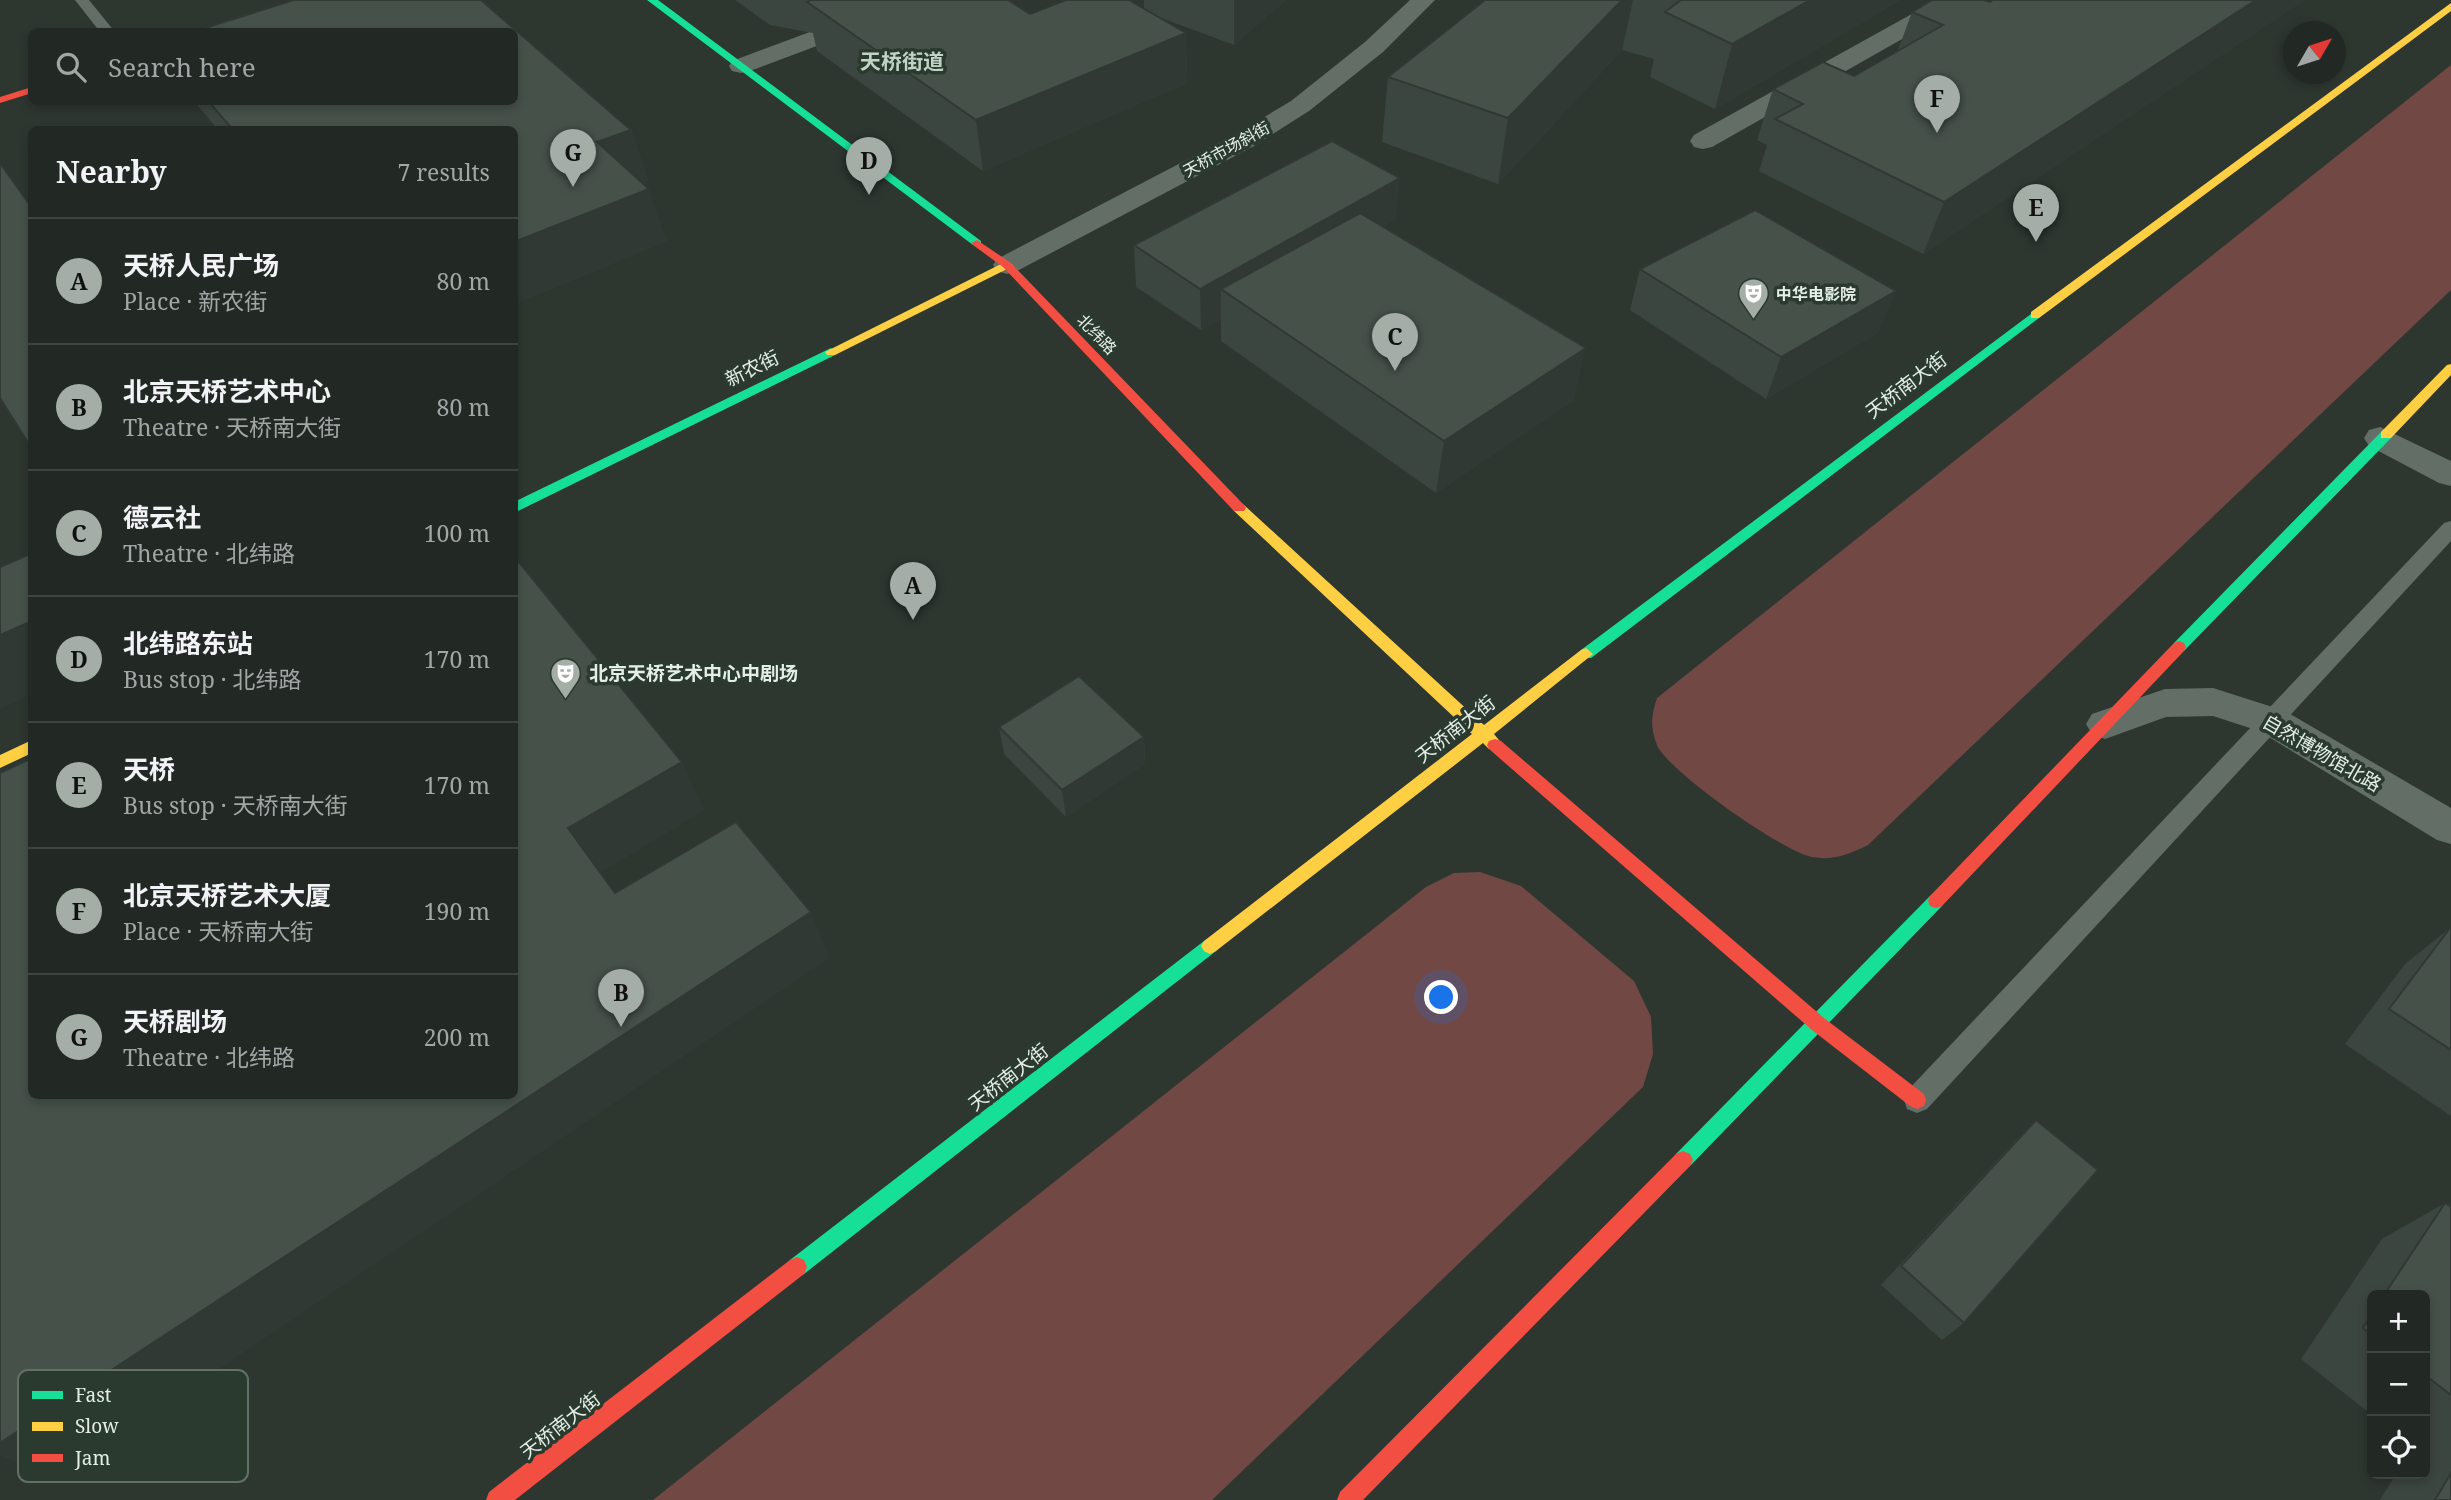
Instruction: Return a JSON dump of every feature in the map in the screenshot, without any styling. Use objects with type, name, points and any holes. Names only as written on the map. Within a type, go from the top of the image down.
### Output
[{"type":"main road","name":"北纬路","points":[[652,0],[1007,265],[1249,518],[1482,734],[1818,1024],[1917,1100]]},
{"type":"main road","name":"天桥南大街","points":[[496,1500],[1482,734],[1873,436],[2451,6]]},
{"type":"main road","points":[[0,100],[28,91]]},
{"type":"main road","name":"新农街","points":[[518,506],[1007,265]]},
{"type":"main road","points":[[1348,1500],[1818,1024],[2380,438],[2451,368]]},
{"type":"main road","points":[[0,762],[28,748]]},
{"type":"street","points":[[740,66],[918,0]]},
{"type":"street","name":"天桥市场斜街","points":[[1007,265],[1245,140],[1300,106],[1374,47],[1423,0]]},
{"type":"street","points":[[1703,141],[1954,0]]},
{"type":"street","points":[[2380,438],[2451,475]]},
{"type":"street","name":"自然博物馆北路","points":[[2105,724],[2165,703],[2213,702],[2272,721],[2451,828]]},
{"type":"lane","points":[[82,0],[105,28]]},
{"type":"lane","points":[[1917,1100],[2451,528]]},
{"type":"shaded area","points":[[2451,65],[2451,290],[1868,845],[1848,854],[1827,858],[1797,852],[1753,826],[1703,791],[1666,757],[1657,745],[1652,727],[1657,698]]},
{"type":"shaded area","points":[[1480,872],[1521,886],[1634,981],[1651,1017],[1653,1054],[1643,1087],[1212,1500],[653,1500],[1426,887],[1454,873]]},
{"type":"building","points":[[294,0],[481,0],[513,28],[205,28]]},
{"type":"building","points":[[1008,0],[1030,14],[1066,0],[1129,0],[1186,33],[976,120],[807,2]]},
{"type":"building","points":[[1485,0],[1622,0],[1508,118],[1388,77]]},
{"type":"building","points":[[1681,0],[1810,0],[1732,44],[1665,12]]},
{"type":"building","points":[[1932,0],[2256,0],[1944,202],[1775,119],[1803,104],[1773,89],[1823,62],[1854,76],[1943,25],[1912,12]]},
{"type":"building","points":[[518,32],[631,130],[597,142],[649,189],[518,240],[518,126],[230,126],[212,105],[518,105]]},
{"type":"building","points":[[1332,141],[1400,178],[1200,289],[1134,245]]},
{"type":"building","points":[[0,163],[28,202],[28,443],[0,398]]},
{"type":"building","points":[[1755,210],[1896,291],[1781,357],[1640,269]]},
{"type":"building","points":[[1360,213],[1586,348],[1444,441],[1221,289]]},
{"type":"building","points":[[28,555],[28,623],[0,635],[0,567]]},
{"type":"building","points":[[518,561],[682,762],[568,828],[615,893],[736,822],[811,912],[111,1370],[18,1370],[18,1431],[0,1443],[0,773],[28,760],[28,1099],[518,1099]]},
{"type":"building","points":[[1079,676],[1144,737],[1062,790],[999,727]]},
{"type":"building","points":[[2451,929],[2451,1050],[2389,1009]]},
{"type":"building","points":[[2036,1120],[2098,1170],[1964,1323],[1901,1266]]},
{"type":"building","points":[[2445,1203],[2451,1207],[2451,1395],[2430,1379],[2430,1290],[2387,1290]]},
{"type":"building","points":[[2451,1473],[2451,1500],[2435,1500]]},
{"type":"traffic: fast","points":[[652,0],[977,243]]},
{"type":"traffic: fast","points":[[1586,654],[2035,315]]},
{"type":"traffic: fast","points":[[518,506],[831,352]]},
{"type":"traffic: fast","points":[[2179,647],[2386,435]]},
{"type":"traffic: fast","points":[[1683,1160],[1936,901]]},
{"type":"traffic: fast","points":[[797,1267],[1210,946]]},
{"type":"traffic: slow","points":[[2035,315],[2451,6]]},
{"type":"traffic: slow","points":[[831,352],[1007,265]]},
{"type":"traffic: slow","points":[[2386,435],[2451,368]]},
{"type":"traffic: slow","points":[[1239,508],[1495,745]]},
{"type":"traffic: slow","points":[[1210,946],[1586,654]]},
{"type":"traffic: slow","points":[[0,762],[28,748]]},
{"type":"traffic: jam","points":[[0,100],[28,91]]},
{"type":"traffic: jam","points":[[977,243],[1007,265],[1239,508]]},
{"type":"traffic: jam","points":[[1936,901],[2179,647]]},
{"type":"traffic: jam","points":[[1495,745],[1818,1024],[1917,1100]]},
{"type":"traffic: jam","points":[[1348,1500],[1683,1160]]},
{"type":"traffic: jam","points":[[497,1500],[797,1267]]},
{"type":"place","name":"北京天桥艺术大厦","points":[[1937,133]]},
{"type":"place","name":"天桥剧场","points":[[573,187]]},
{"type":"place","name":"北纬路东站","points":[[869,195]]},
{"type":"place","name":"天桥","points":[[2036,242]]},
{"type":"place","name":"中华电影院","points":[[1753,321]]},
{"type":"place","name":"德云社","points":[[1395,371]]},
{"type":"place","name":"天桥人民广场","points":[[913,620]]},
{"type":"place","name":"北京天桥艺术中心中剧场","points":[[566,700]]},
{"type":"place","name":"北京天桥艺术中心","points":[[621,1027]]},
{"type":"district","name":"天桥街道","points":[[902,61]]}]
